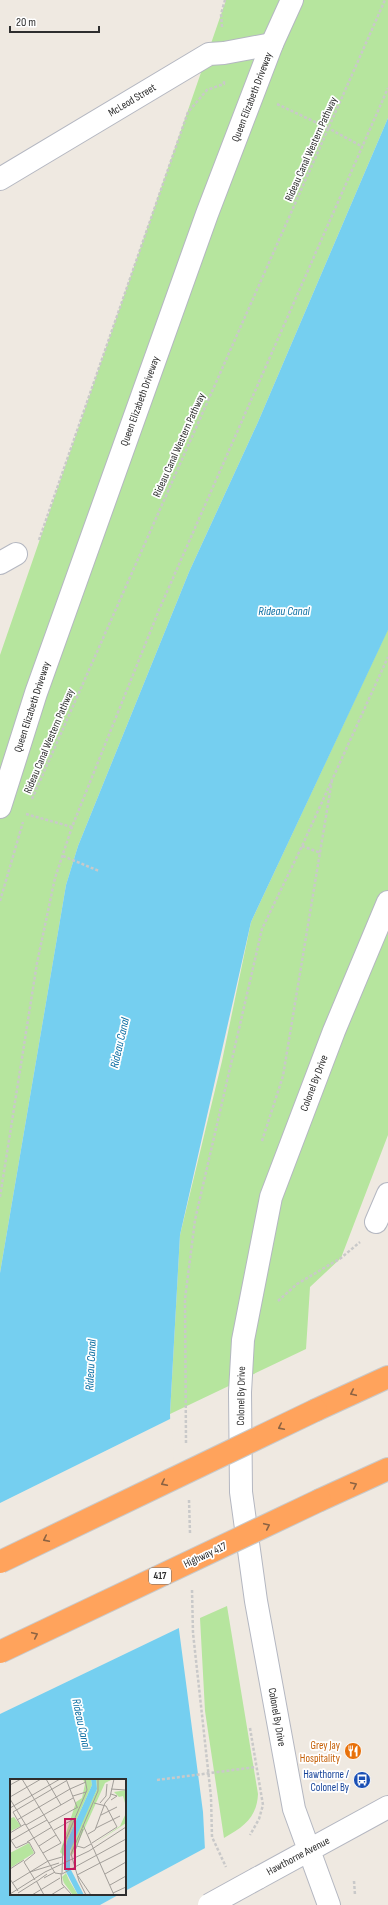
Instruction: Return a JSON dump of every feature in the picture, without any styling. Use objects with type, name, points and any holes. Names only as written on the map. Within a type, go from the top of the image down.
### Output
[{"type":"highway","points":[[0,1562],[316,1410],[388,1377]]},
{"type":"highway","name":"Highway 417","points":[[0,1652],[388,1469]]},
{"type":"main road","name":"Queen Elizabeth Driveway","points":[[0,807],[36,693],[207,214],[272,44],[292,0]]},
{"type":"main road","name":"McLeod Street","points":[[0,179],[209,54],[224,53],[272,44]]},
{"type":"main road","name":"Colonel By Drive","points":[[329,1905],[308,1851],[294,1809],[256,1601],[241,1492],[240,1392],[243,1340],[271,1197],[334,1031],[388,902]]},
{"type":"main road","points":[[376,1222],[388,1194]]},
{"type":"main road","name":"Hawthorne Avenue","points":[[209,1905],[388,1807]]},
{"type":"path","points":[[8,559],[37,544],[188,112],[207,90],[224,84],[224,53],[221,14],[225,0]]},
{"type":"path","name":"Rideau Canal Western Pathway","points":[[32,800],[385,0]]},
{"type":"path","points":[[0,1197],[37,963],[55,878],[72,827],[158,610],[388,88]]},
{"type":"path","points":[[328,128],[363,147]]},
{"type":"path","name":"Rideau Canal Western Pathway","points":[[0,901],[29,807]]},
{"type":"path","points":[[26,814],[72,827]]},
{"type":"path","points":[[302,846],[321,853]]},
{"type":"path","points":[[62,856],[99,871]]},
{"type":"path","points":[[276,1303],[297,1284],[341,1258],[367,1237],[376,1222]]},
{"type":"path","points":[[158,1780],[256,1767]]},
{"type":"path","points":[[354,1881],[356,1901]]},
{"type":"green space","points":[[226,0],[388,0],[388,118],[258,422],[189,572],[78,846],[66,885],[0,1273],[0,655]]},
{"type":"green space","points":[[388,629],[388,1135],[341,1258],[310,1287],[306,1349],[170,1414],[180,1235],[222,1061],[251,922]]},
{"type":"green space","points":[[227,1606],[258,1794],[255,1809],[252,1815],[238,1830],[224,1838],[205,1711],[200,1618]]},
{"type":"water","name":"Rideau Canal","points":[[388,118],[388,630],[251,922],[180,1235],[170,1414],[178,1622],[203,1812],[205,1850],[233,1905],[0,1905],[0,1273],[66,885],[78,846],[189,572],[258,422]]},
{"type":"pier","points":[[172,1418],[181,1627],[0,1714],[0,1503]]},
{"type":"pier","points":[[207,1847],[235,1905],[100,1905],[118,1895],[126,1895],[126,1890]]},
{"type":"place","name":"Grey Jay Hospitality","points":[[353,1751]]},
{"type":"place","name":"Hawthorne / Colonel By","points":[[362,1780]]}]
